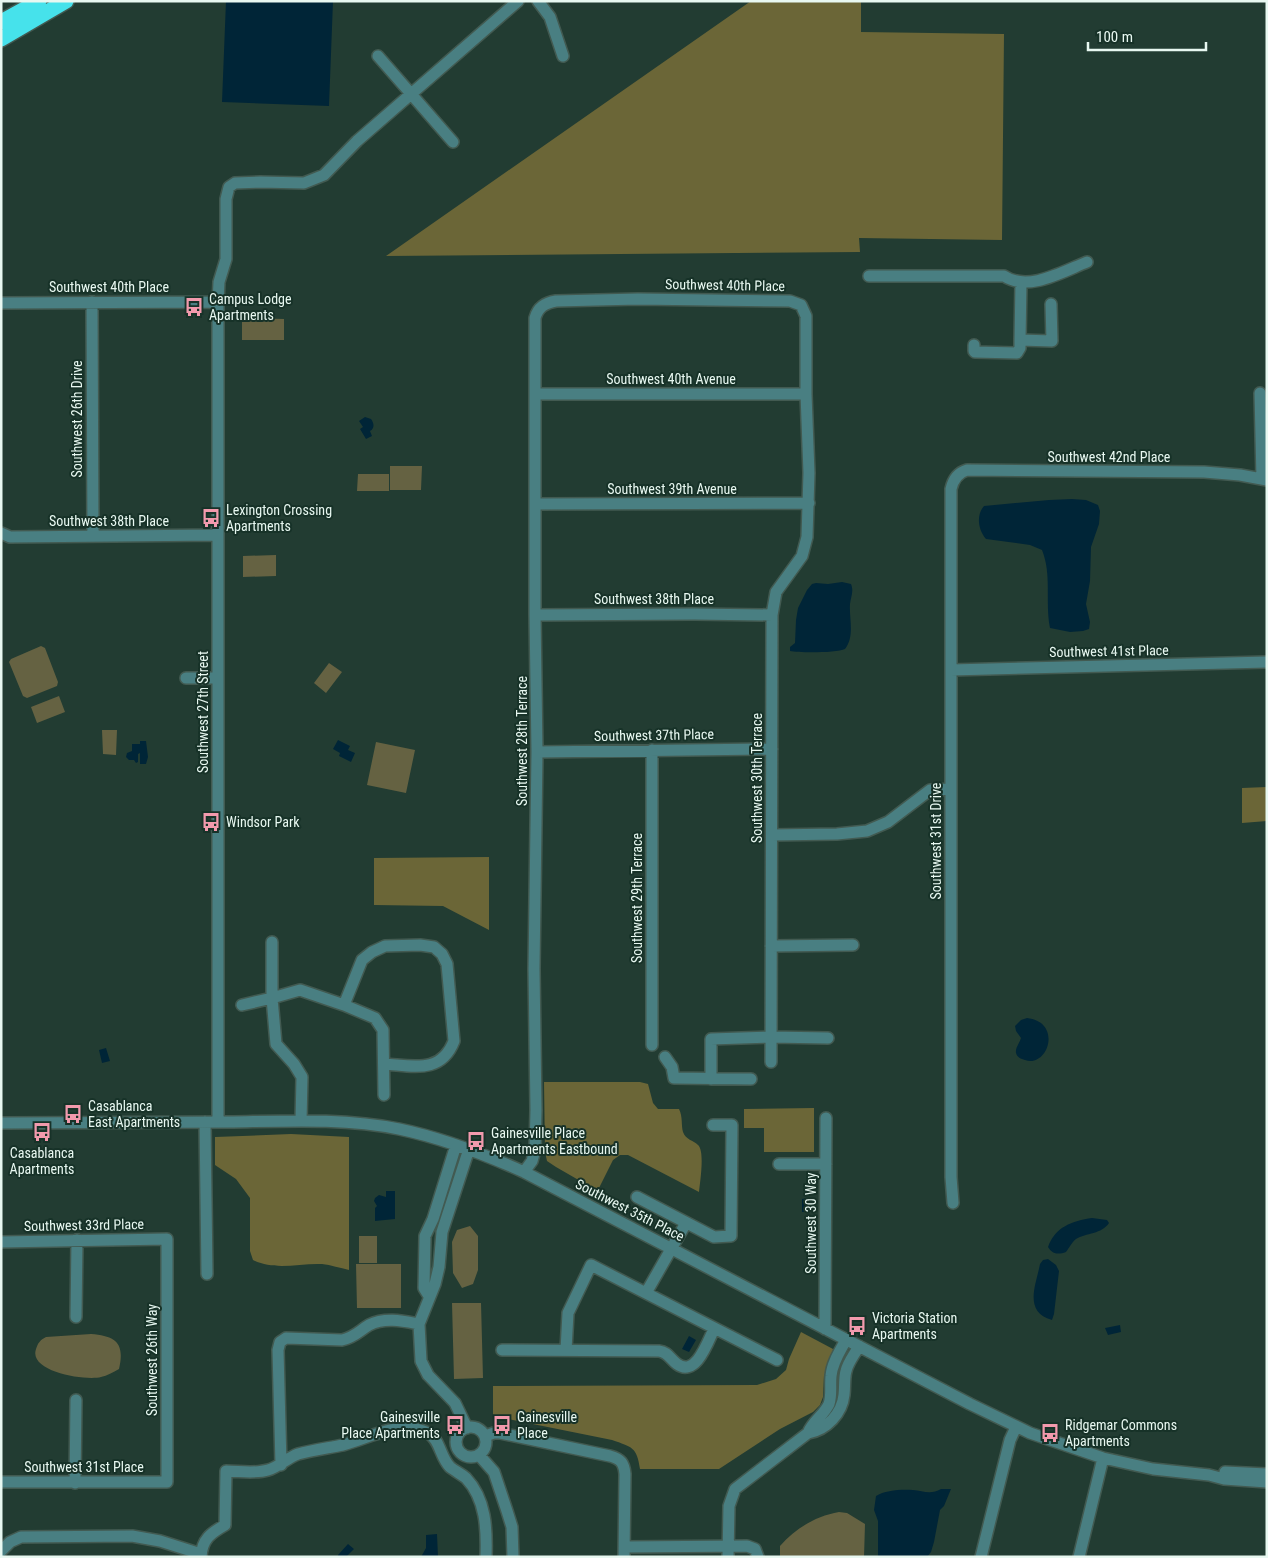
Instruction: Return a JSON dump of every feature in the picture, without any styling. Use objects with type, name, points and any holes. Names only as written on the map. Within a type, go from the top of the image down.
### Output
[{"type":"highway","points":[[1,22],[39,1]]},
{"type":"highway","points":[[1,39],[66,1]]},
{"type":"street","points":[[412,94],[518,1]]},
{"type":"street","points":[[538,1],[550,17],[563,56]]},
{"type":"street","points":[[378,56],[453,142]]},
{"type":"street","name":"Southwest 27th Street","points":[[218,1122],[218,302],[219,282],[226,259],[226,198],[229,187],[235,183],[304,183],[324,175],[357,141],[412,94]]},
{"type":"street","points":[[870,276],[1004,276],[1011,281],[1021,282],[1046,279],[1086,262]]},
{"type":"street","points":[[974,345],[974,351],[976,352],[1017,353],[1020,348],[1021,282]]},
{"type":"street","name":"Southwest 40th Place","points":[[540,308],[547,302],[556,301],[638,299],[795,302],[804,309],[806,316],[808,503]]},
{"type":"street","name":"Southwest 26th Drive","points":[[92,302],[92,536]]},
{"type":"street","name":"Southwest 40th Place","points":[[1,303],[218,302]]},
{"type":"street","points":[[1020,340],[1052,340],[1051,304]]},
{"type":"street","name":"Southwest 28th Terrace","points":[[524,1172],[532,1161],[535,1150],[536,1035],[534,969],[537,752],[535,394],[536,318],[540,308]]},
{"type":"street","points":[[1260,393],[1264,479]]},
{"type":"street","name":"Southwest 40th Avenue","points":[[535,394],[806,394]]},
{"type":"street","name":"Southwest 42nd Place","points":[[954,480],[958,474],[967,470],[1204,472],[1264,479]]},
{"type":"street","name":"Southwest 31st Drive","points":[[952,1203],[951,490],[954,480]]},
{"type":"street","name":"Southwest 39th Avenue","points":[[536,504],[808,503]]},
{"type":"street","name":"Southwest 30th Terrace","points":[[771,1062],[772,615],[776,592],[802,556],[807,537],[808,503]]},
{"type":"street","name":"Southwest 38th Place","points":[[1,533],[10,537],[218,535]]},
{"type":"street","name":"Southwest 38th Place","points":[[535,615],[772,615]]},
{"type":"street","name":"Southwest 41st Place","points":[[951,670],[1267,662]]},
{"type":"street","points":[[186,678],[218,678]]},
{"type":"street","name":"Southwest 37th Place","points":[[537,752],[772,749]]},
{"type":"street","name":"Southwest 29th Terrace","points":[[652,750],[652,1046]]},
{"type":"street","points":[[772,834],[837,834],[867,831],[888,822],[930,790],[952,789]]},
{"type":"street","points":[[272,942],[272,998],[276,1044],[294,1064],[302,1077],[301,1121]]},
{"type":"street","points":[[344,1005],[362,960],[372,952],[385,946],[420,945],[434,947],[442,954],[447,964],[454,1041],[450,1052],[442,1060],[422,1067],[385,1064]]},
{"type":"street","points":[[771,946],[853,945]]},
{"type":"street","points":[[242,1005],[300,990],[375,1018],[383,1030],[384,1095]]},
{"type":"street","points":[[711,1079],[711,1039],[828,1038]]},
{"type":"street","points":[[665,1057],[672,1067],[674,1078],[751,1078]]},
{"type":"street","name":"Southwest 30 Way","points":[[825,1328],[826,1118]]},
{"type":"street","name":"Southwest 35th Place","points":[[1,1123],[301,1121],[363,1124],[398,1129],[456,1145],[524,1172],[1016,1427],[1053,1442],[1104,1458],[1147,1468],[1209,1475],[1224,1480],[1267,1482]]},
{"type":"street","points":[[205,1122],[207,1274]]},
{"type":"street","points":[[637,1198],[714,1237],[731,1236],[732,1125],[713,1125]]},
{"type":"street","points":[[430,1296],[424,1288],[425,1236],[428,1226],[433,1219],[456,1145]]},
{"type":"street","points":[[436,1249],[469,1149]]},
{"type":"street","points":[[779,1164],[826,1164]]},
{"type":"street","points":[[433,1219],[436,1249],[435,1284],[419,1324],[421,1361],[428,1376],[455,1403],[467,1428]]},
{"type":"street","points":[[646,1293],[686,1223]]},
{"type":"street","name":"Southwest 33rd Place","points":[[1,1242],[167,1239]]},
{"type":"street","name":"Southwest 26th Way","points":[[167,1239],[167,1482]]},
{"type":"street","points":[[76,1240],[76,1317]]},
{"type":"street","points":[[566,1350],[568,1313],[591,1265],[777,1360]]},
{"type":"street","points":[[281,1465],[278,1350],[280,1342],[286,1338],[342,1340],[351,1338],[368,1325],[381,1320],[419,1324]]},
{"type":"street","points":[[502,1350],[659,1351],[668,1354],[679,1365],[690,1366],[698,1361],[714,1329]]},
{"type":"street","points":[[808,1433],[811,1425],[825,1411],[828,1405],[833,1368],[846,1340]]},
{"type":"street","points":[[728,1552],[728,1506],[735,1488],[808,1433],[816,1432],[827,1425],[840,1411],[844,1397],[845,1374],[859,1346]]},
{"type":"street","points":[[833,1368],[845,1374]]},
{"type":"street","points":[[75,1482],[76,1400]]},
{"type":"street","points":[[981,1557],[1010,1440],[1016,1427]]},
{"type":"street","points":[[467,1428],[477,1428],[485,1436],[485,1448],[478,1455],[466,1456],[458,1449],[457,1439],[459,1434],[467,1428]]},
{"type":"street","points":[[1,1551],[10,1542],[20,1537],[132,1536],[160,1541],[201,1555],[206,1538],[226,1525],[226,1471],[261,1472],[270,1470],[298,1454],[402,1429],[427,1432],[435,1438],[443,1459],[454,1470],[465,1477],[482,1503],[486,1530],[486,1557]]},
{"type":"street","points":[[485,1436],[500,1433],[610,1456],[621,1460],[624,1464],[625,1474],[624,1552],[728,1552],[752,1547],[758,1552],[758,1557]]},
{"type":"street","points":[[443,1459],[458,1449]]},
{"type":"street","points":[[478,1455],[494,1472],[512,1527],[513,1557]]},
{"type":"street","points":[[1080,1557],[1104,1458]]},
{"type":"street","name":"Southwest 35th Place","points":[[1209,1475],[1224,1472],[1267,1474]]},
{"type":"street","name":"Southwest 31st Place","points":[[1,1482],[167,1482]]},
{"type":"shaded area","points":[[751,1],[861,1],[861,32],[1004,34],[1002,240],[859,238],[860,252],[386,256]]},
{"type":"shaded area","points":[[242,318],[284,319],[284,340],[242,340]]},
{"type":"shaded area","points":[[390,466],[422,466],[421,490],[390,490]]},
{"type":"shaded area","points":[[358,474],[389,474],[389,491],[357,491]]},
{"type":"shaded area","points":[[276,555],[276,576],[243,577],[243,556]]},
{"type":"shaded area","points":[[41,646],[45,648],[58,682],[57,686],[27,698],[23,696],[9,662],[11,659]]},
{"type":"shaded area","points":[[329,663],[342,672],[326,693],[314,683]]},
{"type":"shaded area","points":[[59,696],[65,712],[37,723],[31,707]]},
{"type":"shaded area","points":[[102,730],[117,730],[116,755],[103,754]]},
{"type":"shaded area","points":[[376,742],[415,750],[406,793],[367,785]]},
{"type":"shaded area","points":[[1267,787],[1267,821],[1242,823],[1242,788]]},
{"type":"shaded area","points":[[489,857],[489,930],[443,906],[374,905],[374,858]]},
{"type":"shaded area","points":[[544,1082],[640,1082],[648,1084],[653,1103],[658,1109],[679,1109],[684,1135],[700,1148],[702,1167],[699,1192],[628,1155],[620,1155],[613,1160],[597,1192],[547,1161],[545,1152]]},
{"type":"shaded area","points":[[814,1108],[814,1152],[764,1152],[764,1128],[744,1128],[744,1109]]},
{"type":"shaded area","points":[[291,1134],[349,1137],[349,1270],[322,1264],[278,1266],[253,1260],[250,1251],[250,1198],[236,1179],[215,1165],[215,1137]]},
{"type":"shaded area","points":[[470,1226],[478,1236],[478,1270],[473,1284],[462,1288],[453,1273],[452,1242],[457,1230]]},
{"type":"shaded area","points":[[359,1236],[377,1236],[377,1263],[359,1263]]},
{"type":"shaded area","points":[[356,1264],[401,1264],[401,1308],[357,1308]]},
{"type":"shaded area","points":[[452,1303],[481,1303],[483,1378],[454,1379]]},
{"type":"shaded area","points":[[801,1332],[833,1349],[832,1359],[824,1376],[823,1397],[820,1405],[813,1412],[780,1429],[719,1469],[640,1469],[635,1452],[629,1446],[619,1442],[493,1416],[493,1386],[757,1385],[776,1379],[786,1370]]},
{"type":"shaded area","points":[[91,1334],[107,1337],[117,1342],[121,1353],[119,1369],[101,1377],[83,1378],[49,1369],[41,1364],[36,1357],[38,1345],[46,1337]]},
{"type":"shaded area","points":[[839,1512],[847,1513],[865,1524],[864,1557],[780,1557],[780,1546],[800,1528],[822,1516]]},
{"type":"water","points":[[226,1],[333,1],[329,106],[222,102]]},
{"type":"water","points":[[365,417],[373,422],[373,428],[370,431],[372,436],[366,439],[360,429],[363,427],[359,421]]},
{"type":"water","points":[[1072,499],[1086,500],[1098,505],[1100,511],[1099,524],[1091,547],[1090,581],[1086,604],[1090,622],[1089,629],[1070,632],[1050,628],[1048,578],[1042,550],[1030,545],[986,539],[981,531],[979,518],[984,506]]},
{"type":"water","points":[[842,582],[851,584],[852,589],[850,604],[851,633],[845,649],[818,652],[790,651],[790,647],[795,643],[798,608],[807,590],[812,584],[816,583]]},
{"type":"water","points":[[338,740],[350,746],[348,750],[355,753],[351,762],[339,756],[340,753],[333,749]]},
{"type":"water","points":[[140,741],[146,741],[148,757],[146,764],[140,764],[140,753],[136,763],[134,760],[129,760],[126,757],[127,753],[132,751],[132,744],[140,744]]},
{"type":"water","points":[[1027,1018],[1038,1021],[1045,1027],[1048,1035],[1048,1044],[1045,1051],[1033,1061],[1022,1059],[1016,1053],[1021,1038],[1015,1026],[1021,1020]]},
{"type":"water","points":[[106,1048],[110,1061],[102,1063],[99,1050]]},
{"type":"water","points":[[386,1191],[395,1191],[395,1219],[375,1221],[375,1208],[377,1206],[374,1201],[375,1198],[379,1195],[386,1197]]},
{"type":"water","points":[[809,1198],[809,1212],[802,1212],[802,1199]]},
{"type":"water","points":[[1092,1218],[1107,1220],[1109,1223],[1098,1231],[1076,1239],[1066,1252],[1056,1253],[1048,1247],[1055,1234],[1065,1226]]},
{"type":"water","points":[[1048,1259],[1056,1265],[1059,1271],[1052,1320],[1037,1311],[1034,1304],[1034,1289],[1040,1264],[1043,1260]]},
{"type":"water","points":[[1120,1325],[1121,1332],[1108,1335],[1105,1328]]},
{"type":"water","points":[[689,1336],[696,1340],[689,1352],[682,1349]]},
{"type":"water","points":[[951,1489],[944,1506],[940,1510],[934,1542],[931,1552],[927,1557],[878,1557],[878,1521],[874,1510],[876,1496],[894,1490],[930,1492]]},
{"type":"water","points":[[437,1534],[438,1557],[421,1557],[426,1548],[426,1535]]},
{"type":"water","points":[[348,1544],[354,1549],[346,1557],[338,1557],[338,1555]]},
{"type":"place","name":"Campus Lodge Apartments","points":[[194,307]]},
{"type":"place","name":"Lexington Crossing Apartments","points":[[211,518]]},
{"type":"place","name":"Windsor Park","points":[[211,822]]},
{"type":"place","name":"Casablanca East Apartments","points":[[73,1114]]},
{"type":"place","name":"Casablanca Apartments","points":[[42,1132]]},
{"type":"place","name":"Gainesville Place Apartments Eastbound","points":[[476,1141]]},
{"type":"place","name":"Victoria Station Apartments","points":[[857,1326]]},
{"type":"place","name":"Gainesville Place Apartments","points":[[455,1425]]},
{"type":"place","name":"Gainesville Place","points":[[502,1425]]},
{"type":"place","name":"Ridgemar Commons Apartments","points":[[1050,1433]]}]
